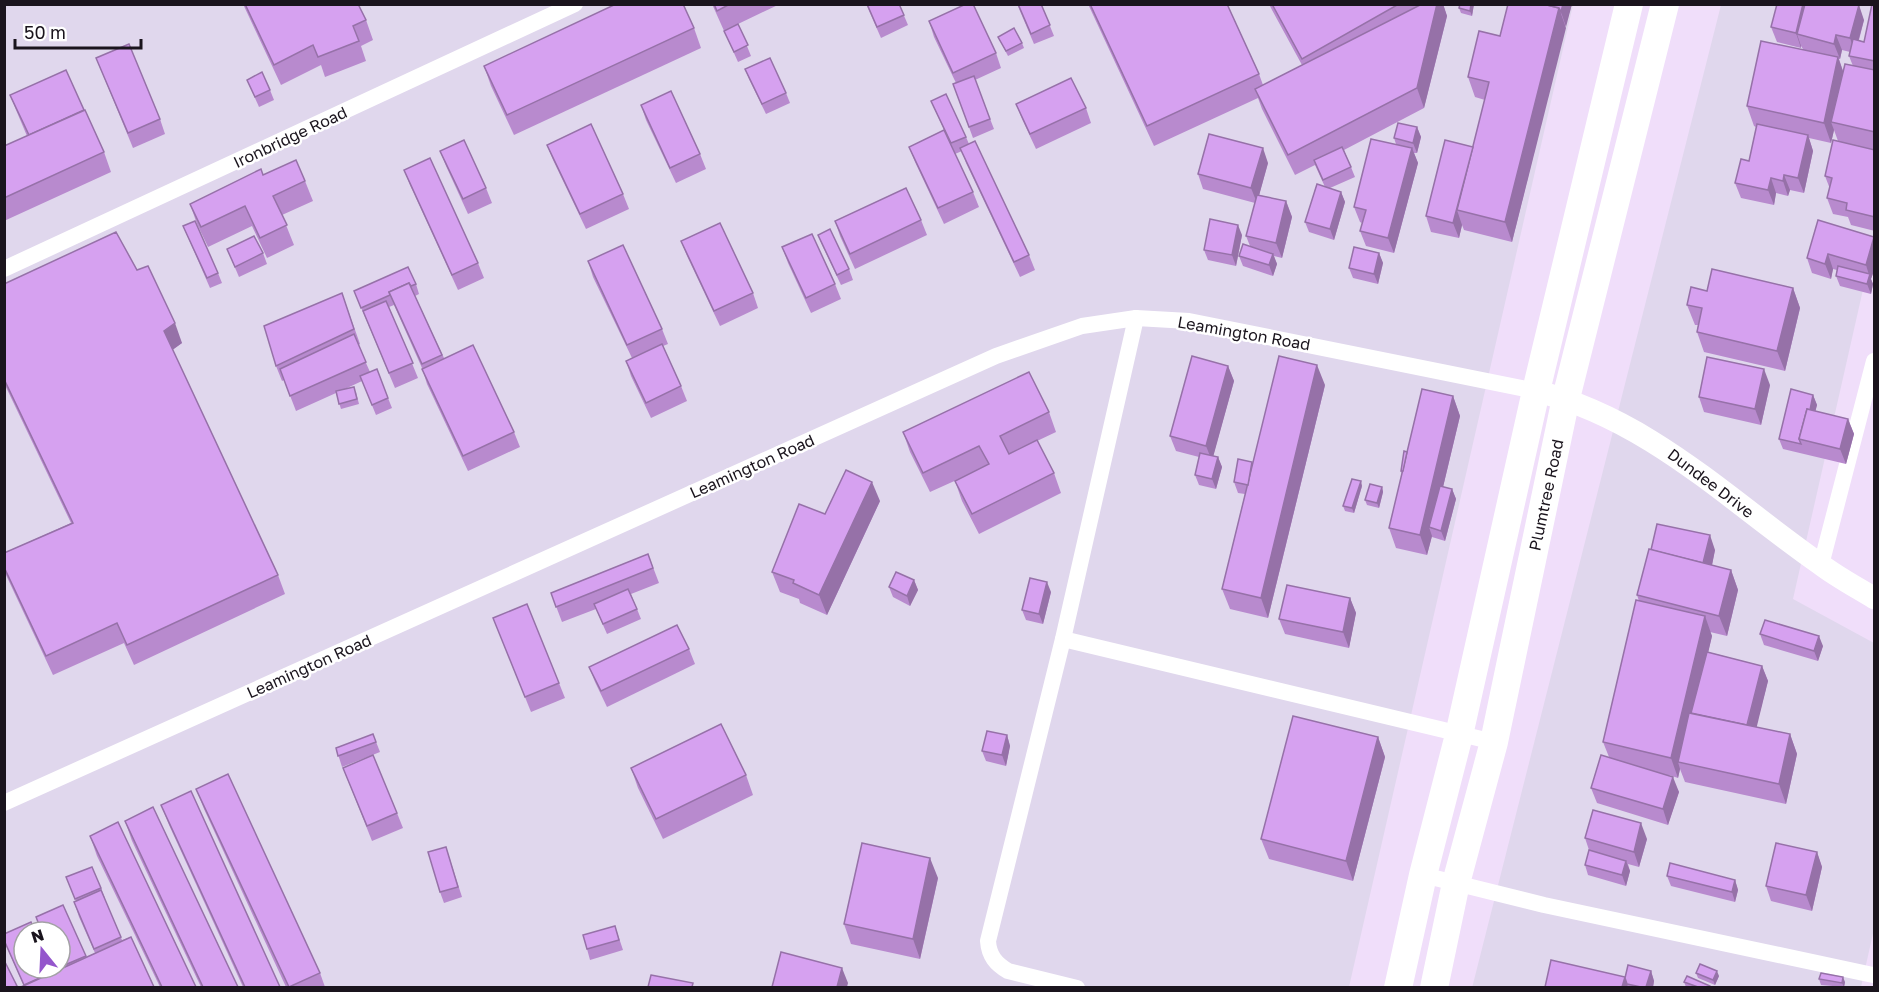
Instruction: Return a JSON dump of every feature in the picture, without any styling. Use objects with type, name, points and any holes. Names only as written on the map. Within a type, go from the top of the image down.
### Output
[{"type":"highway","name":"Plumtree Road","points":[[1398,987],[1460,735],[1536,391],[1629,4]]},
{"type":"highway","name":"Plumtree Road","points":[[1434,987],[1455,883],[1494,742],[1566,398],[1665,4]]},
{"type":"street","name":"Ironbridge Road","points":[[4,269],[575,4]]},
{"type":"street","name":"Leamington Road","points":[[4,803],[996,356],[1083,326],[1136,318],[1189,321],[1536,391]]},
{"type":"street","points":[[1077,987],[1008,971],[993,959],[988,950],[988,941],[1063,639],[1136,318]]},
{"type":"street","points":[[1821,565],[1875,362]]},
{"type":"street","name":"Dundee Drive","points":[[1536,391],[1566,398],[1608,416],[1659,444],[1821,565],[1875,598]]},
{"type":"street","points":[[1063,639],[1494,742]]},
{"type":"street","points":[[1424,875],[1544,905],[1873,978]]},
{"type":"shaded area","points":[[5,5],[1573,5],[1349,987],[5,988]]},
{"type":"shaded area","points":[[1721,5],[1874,5],[1874,241],[1793,599],[1874,643],[1874,929],[1861,987],[1472,988]]},
{"type":"building","points":[[245,4],[358,4],[366,20],[353,26],[359,41],[318,57],[313,45],[274,65]]},
{"type":"building","points":[[616,4],[683,4],[694,28],[507,115],[484,66]]},
{"type":"building","points":[[714,4],[730,4],[717,11]]},
{"type":"building","points":[[867,4],[899,4],[904,15],[877,27]]},
{"type":"building","points":[[966,4],[973,4],[996,53],[953,73],[929,21]]},
{"type":"building","points":[[1018,4],[1041,4],[1050,25],[1031,34]]},
{"type":"building","points":[[1090,4],[1227,4],[1259,74],[1147,126]]},
{"type":"building","points":[[1272,4],[1399,4],[1302,59]]},
{"type":"building","points":[[1422,4],[1437,4],[1417,88],[1288,155],[1255,89]]},
{"type":"building","points":[[1460,4],[1471,4],[1470,11],[1459,8]]},
{"type":"building","points":[[1508,4],[1543,4],[1559,8],[1505,222],[1457,210],[1489,82],[1468,77],[1479,31],[1500,36]]},
{"type":"building","points":[[1543,4],[1563,4],[1561,12],[1559,8]]},
{"type":"building","points":[[1777,4],[1803,4],[1796,33],[1771,27]]},
{"type":"building","points":[[1805,4],[1859,5],[1850,38],[1836,35],[1834,44],[1797,34]]},
{"type":"building","points":[[1872,4],[1875,4],[1875,61],[1849,56],[1853,39],[1864,42]]},
{"type":"building","points":[[738,24],[748,45],[734,52],[724,31]]},
{"type":"building","points":[[1014,28],[1022,43],[1006,51],[998,37]]},
{"type":"building","points":[[1761,41],[1838,57],[1824,123],[1747,106]]},
{"type":"building","points":[[129,44],[160,119],[128,133],[96,58]]},
{"type":"building","points":[[770,58],[786,93],[762,104],[745,69]]},
{"type":"building","points":[[1845,64],[1875,70],[1875,132],[1831,122]]},
{"type":"building","points":[[66,70],[84,110],[29,135],[10,95]]},
{"type":"building","points":[[262,72],[270,90],[255,97],[247,80]]},
{"type":"building","points":[[974,76],[990,119],[969,127],[953,84]]},
{"type":"building","points":[[1071,78],[1086,108],[1030,134],[1016,104]]},
{"type":"building","points":[[671,91],[700,154],[670,168],[641,105]]},
{"type":"building","points":[[946,94],[966,137],[951,143],[931,101]]},
{"type":"building","points":[[85,110],[104,152],[4,198],[4,146]]},
{"type":"building","points":[[1398,123],[1417,127],[1413,143],[1394,138]]},
{"type":"building","points":[[591,124],[623,194],[580,214],[547,145]]},
{"type":"building","points":[[1757,124],[1808,135],[1798,178],[1784,175],[1783,181],[1771,178],[1768,190],[1735,183],[1741,159],[1749,161]]},
{"type":"building","points":[[944,130],[973,192],[938,208],[909,147]]},
{"type":"building","points":[[1209,134],[1263,148],[1251,188],[1198,174]]},
{"type":"building","points":[[1371,139],[1412,148],[1388,238],[1360,231],[1366,210],[1354,207]]},
{"type":"building","points":[[464,140],[486,188],[463,199],[440,151]]},
{"type":"building","points":[[1445,140],[1473,147],[1453,223],[1426,216]]},
{"type":"building","points":[[1833,140],[1875,150],[1875,217],[1846,210],[1847,203],[1827,198],[1832,178],[1825,176]]},
{"type":"building","points":[[975,141],[1029,255],[1014,262],[960,148]]},
{"type":"building","points":[[1342,147],[1351,167],[1323,180],[1314,160]]},
{"type":"building","points":[[430,158],[478,263],[452,275],[404,170]]},
{"type":"building","points":[[296,160],[305,181],[273,196],[287,225],[260,238],[245,206],[201,227],[190,204],[261,169],[263,175]]},
{"type":"building","points":[[1317,184],[1341,192],[1330,229],[1305,222]]},
{"type":"building","points":[[906,188],[921,220],[850,254],[835,221]]},
{"type":"building","points":[[1257,195],[1286,201],[1276,243],[1246,236]]},
{"type":"building","points":[[1210,219],[1238,225],[1232,255],[1204,250]]},
{"type":"building","points":[[1818,220],[1874,237],[1866,265],[1828,254],[1825,264],[1807,258]]},
{"type":"building","points":[[195,221],[218,273],[207,278],[183,226]]},
{"type":"building","points":[[720,223],[753,293],[714,311],[681,241]]},
{"type":"building","points":[[830,229],[849,269],[837,275],[818,235]]},
{"type":"building","points":[[116,232],[137,270],[148,266],[175,323],[164,331],[278,575],[127,645],[117,623],[46,656],[4,567],[4,553],[73,523],[4,379],[4,284]]},
{"type":"building","points":[[812,234],[835,284],[806,298],[782,247]]},
{"type":"building","points":[[254,236],[263,253],[235,267],[227,249]]},
{"type":"building","points":[[1243,244],[1273,254],[1269,265],[1239,256]]},
{"type":"building","points":[[623,245],[662,329],[627,345],[588,261]]},
{"type":"building","points":[[1354,247],[1379,253],[1374,274],[1349,268]]},
{"type":"building","points":[[1838,266],[1870,274],[1867,284],[1836,276]]},
{"type":"building","points":[[408,267],[416,284],[411,286],[409,283],[389,292],[390,295],[361,308],[354,291]]},
{"type":"building","points":[[1712,269],[1793,288],[1777,351],[1697,332],[1702,308],[1687,305],[1691,287],[1707,291]]},
{"type":"building","points":[[409,283],[442,355],[422,364],[389,292]]},
{"type":"building","points":[[342,293],[354,329],[276,366],[264,326]]},
{"type":"building","points":[[386,301],[413,363],[389,373],[363,311]]},
{"type":"building","points":[[354,334],[366,362],[290,396],[280,369]]},
{"type":"building","points":[[662,344],[681,386],[646,403],[626,361]]},
{"type":"building","points":[[473,345],[514,432],[463,456],[422,369]]},
{"type":"building","points":[[1192,356],[1228,366],[1206,446],[1170,436]]},
{"type":"building","points":[[1279,356],[1317,365],[1261,598],[1222,589]]},
{"type":"building","points":[[1707,357],[1764,369],[1755,409],[1699,397]]},
{"type":"building","points":[[377,369],[388,398],[372,405],[360,376]]},
{"type":"building","points":[[1029,372],[1049,412],[1000,436],[1009,454],[1037,440],[1054,473],[972,514],[955,481],[989,464],[979,446],[923,473],[903,432]]},
{"type":"building","points":[[354,387],[357,399],[339,404],[336,391]]},
{"type":"building","points":[[1422,389],[1453,396],[1420,535],[1389,528]]},
{"type":"building","points":[[1791,389],[1813,395],[1799,439],[1801,444],[1779,439]]},
{"type":"building","points":[[1807,409],[1848,419],[1840,449],[1799,439]]},
{"type":"building","points":[[1404,451],[1407,452],[1403,471],[1401,471]]},
{"type":"building","points":[[1200,453],[1218,457],[1212,479],[1195,475]]},
{"type":"building","points":[[1238,459],[1252,462],[1248,485],[1234,482]]},
{"type":"building","points":[[846,470],[872,482],[819,595],[793,583],[794,580],[772,572],[799,504],[825,514]]},
{"type":"building","points":[[1352,479],[1361,481],[1352,508],[1343,506]]},
{"type":"building","points":[[1370,484],[1382,487],[1377,503],[1365,500]]},
{"type":"building","points":[[1440,486],[1452,489],[1441,531],[1429,527]]},
{"type":"building","points":[[1657,524],[1710,535],[1703,563],[1651,550]]},
{"type":"building","points":[[1649,549],[1731,570],[1719,616],[1637,595]]},
{"type":"building","points":[[648,554],[653,568],[556,607],[551,593]]},
{"type":"building","points":[[896,572],[914,580],[907,596],[889,587]]},
{"type":"building","points":[[1030,578],[1047,582],[1039,614],[1022,610]]},
{"type":"building","points":[[1287,585],[1350,598],[1343,632],[1279,619]]},
{"type":"building","points":[[628,589],[637,609],[603,624],[594,604]]},
{"type":"building","points":[[1636,600],[1705,616],[1671,758],[1603,742]]},
{"type":"building","points":[[527,604],[559,683],[525,697],[493,618]]},
{"type":"building","points":[[1765,620],[1819,636],[1814,651],[1760,634]]},
{"type":"building","points":[[677,625],[689,649],[601,691],[589,667]]},
{"type":"building","points":[[1707,652],[1762,666],[1747,725],[1691,713]]},
{"type":"building","points":[[1689,713],[1790,734],[1779,784],[1678,762]]},
{"type":"building","points":[[1293,716],[1378,737],[1346,861],[1261,839]]},
{"type":"building","points":[[721,724],[746,775],[656,819],[631,768]]},
{"type":"building","points":[[987,731],[1007,735],[1002,755],[982,751]]},
{"type":"building","points":[[373,734],[376,742],[338,756],[336,748]]},
{"type":"building","points":[[373,755],[397,813],[367,826],[343,768]]},
{"type":"building","points":[[1601,755],[1673,777],[1663,809],[1591,788]]},
{"type":"building","points":[[228,774],[320,973],[289,987],[196,789]]},
{"type":"building","points":[[191,791],[280,987],[245,987],[161,805]]},
{"type":"building","points":[[153,807],[238,987],[203,987],[125,821]]},
{"type":"building","points":[[1593,810],[1641,823],[1634,852],[1585,838]]},
{"type":"building","points":[[118,822],[196,987],[162,987],[90,836]]},
{"type":"building","points":[[862,843],[930,858],[913,939],[844,924]]},
{"type":"building","points":[[1776,843],[1817,852],[1806,895],[1766,886]]},
{"type":"building","points":[[446,847],[458,887],[440,892],[428,852]]},
{"type":"building","points":[[1589,850],[1626,861],[1622,875],[1585,865]]},
{"type":"building","points":[[1670,863],[1735,880],[1732,892],[1667,876]]},
{"type":"building","points":[[92,867],[101,888],[75,899],[66,877]]},
{"type":"building","points":[[101,890],[121,937],[94,949],[74,902]]},
{"type":"building","points":[[63,905],[70,920],[37,920],[36,917]]},
{"type":"building","points":[[72,925],[86,956],[72,962]]},
{"type":"building","points":[[615,926],[619,940],[587,949],[583,935]]},
{"type":"building","points":[[12,930],[12,958],[4,940],[4,934]]},
{"type":"building","points":[[131,937],[154,987],[21,987],[36,980],[72,980],[72,964]]},
{"type":"building","points":[[781,952],[842,968],[837,987],[772,987]]},
{"type":"building","points":[[4,960],[17,986],[4,987]]},
{"type":"building","points":[[1551,960],[1625,977],[1622,987],[1545,987]]},
{"type":"building","points":[[1700,964],[1717,971],[1713,980],[1696,973]]},
{"type":"building","points":[[1628,965],[1651,971],[1646,987],[1627,984],[1625,978]]},
{"type":"building","points":[[1821,973],[1843,977],[1842,983],[1819,979]]},
{"type":"building","points":[[651,975],[693,983],[692,987],[648,987]]},
{"type":"building","points":[[1687,976],[1710,987],[1698,987],[1684,982]]},
{"type":"building","points":[[22,980],[35,980],[24,985]]}]
